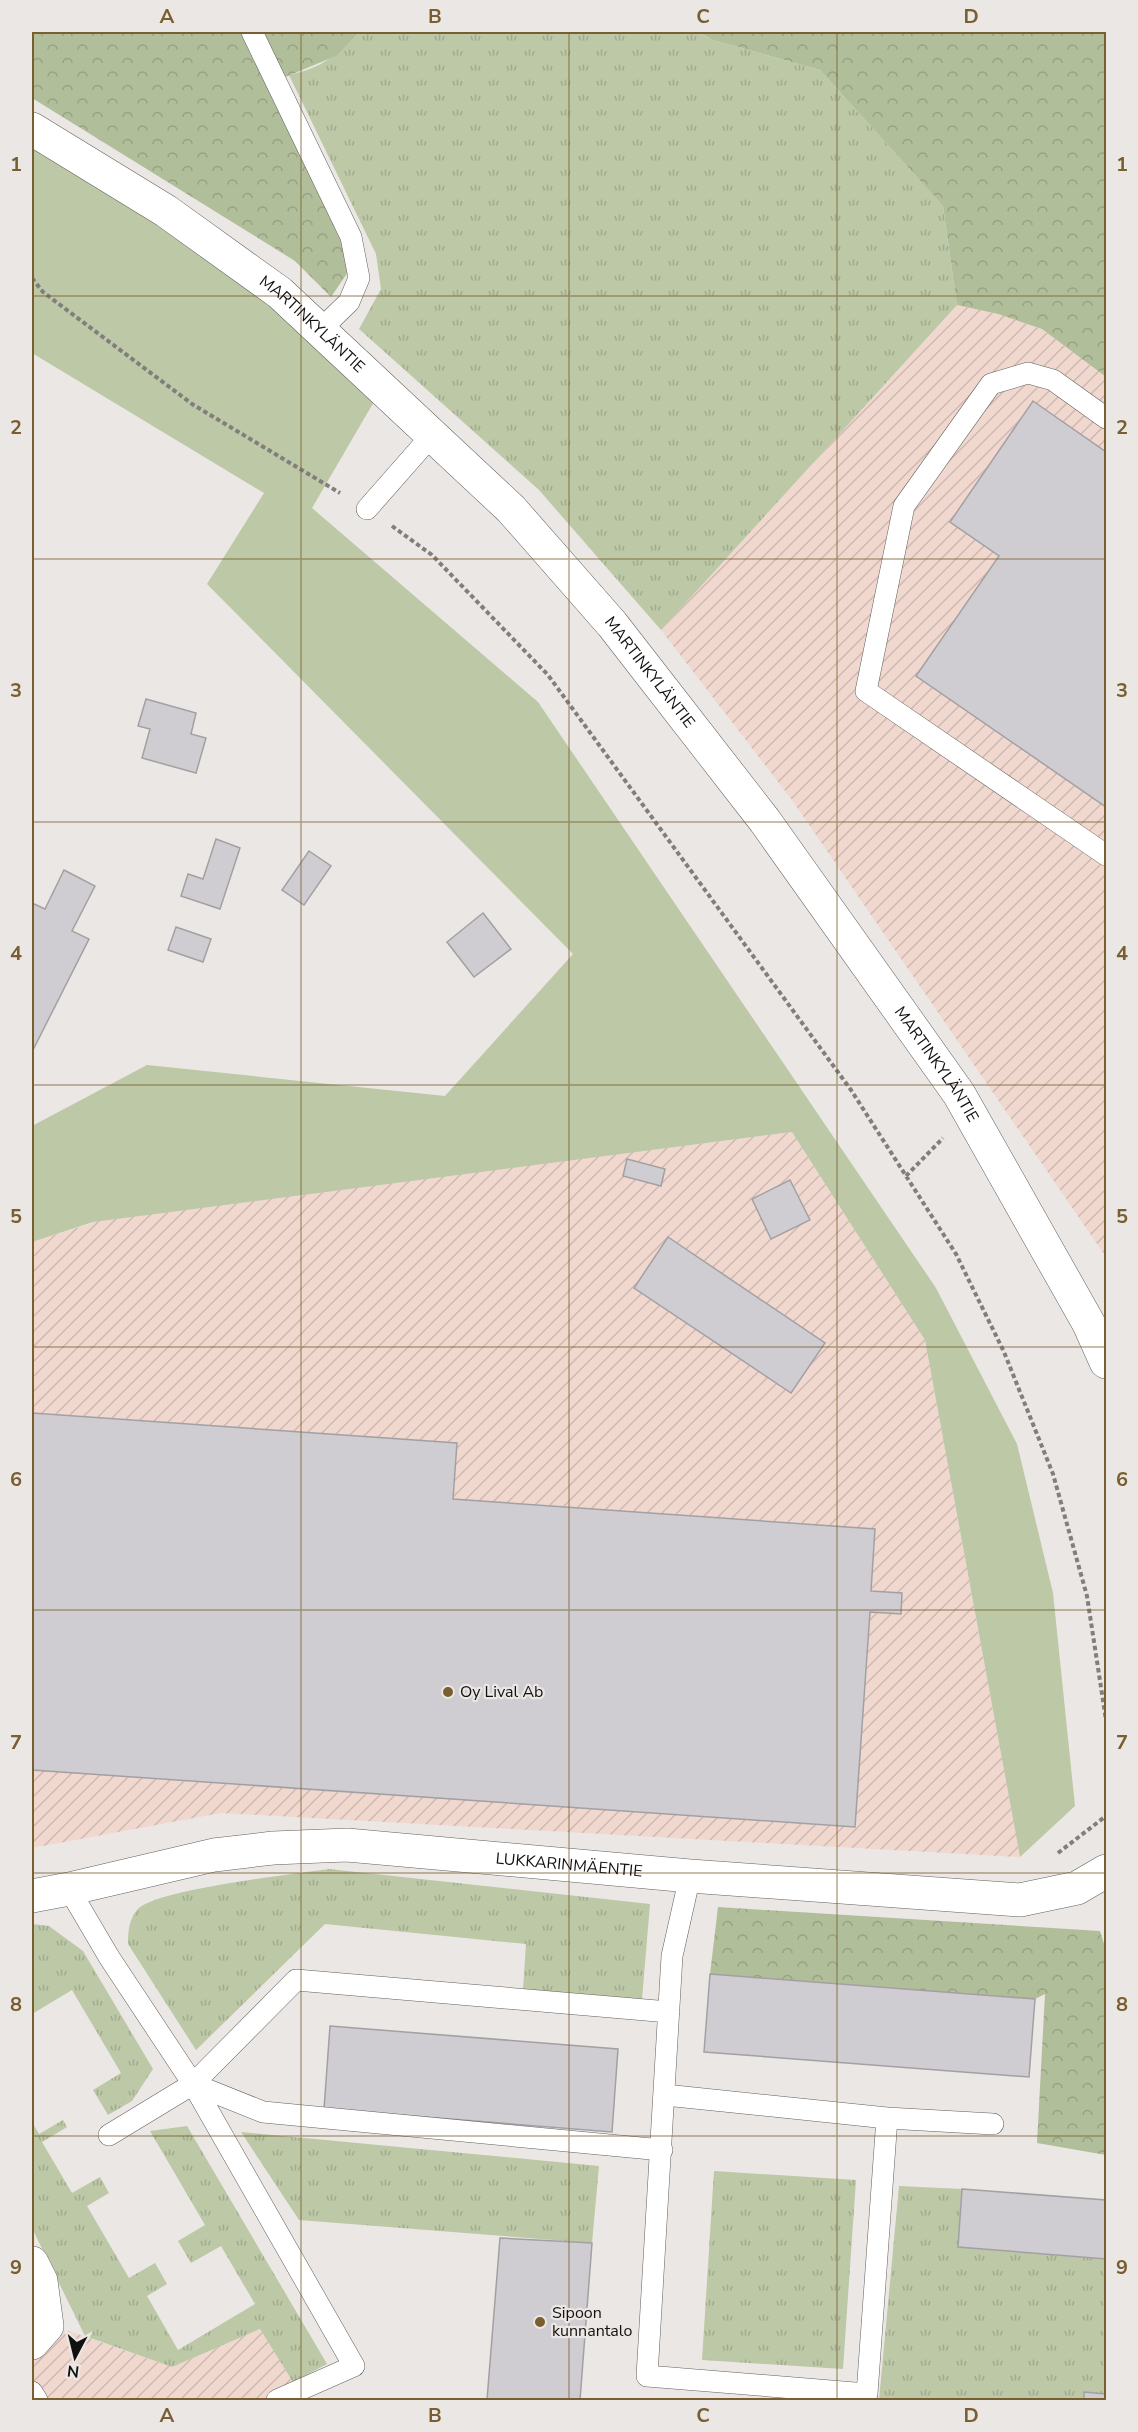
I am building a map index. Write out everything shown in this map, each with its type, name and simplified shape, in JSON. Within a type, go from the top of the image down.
[{"type":"street","name":"MARTINKYLÄNTIE","points":[[32,129],[166,211],[280,293],[511,509],[612,624],[765,821],[959,1094],[1083,1314],[1107,1362]]},
{"type":"street","name":"LUKKARINMÄENTIE","points":[[32,1896],[214,1855],[273,1848],[347,1845],[690,1876],[1020,1900],[1077,1888],[1107,1871]]},
{"type":"street","points":[[32,2263],[41,2281],[47,2326],[32,2343]]},
{"type":"lane","points":[[252,32],[351,237],[359,278],[350,302],[320,330]]},
{"type":"lane","points":[[1107,418],[1053,380],[1028,373],[991,384],[904,506],[866,691],[1107,855]]},
{"type":"lane","points":[[368,509],[432,435]]},
{"type":"lane","points":[[690,1876],[672,1956],[647,2376],[867,2394],[887,2118]]},
{"type":"lane","points":[[69,1889],[109,1957],[193,2084],[354,2366],[277,2400]]},
{"type":"lane","points":[[109,2135],[193,2084],[296,1980],[669,2012]]},
{"type":"lane","points":[[193,2084],[263,2112],[662,2150]]},
{"type":"lane","points":[[665,2095],[887,2118],[993,2124]]},
{"type":"lane","points":[[32,2392],[37,2400]]},
{"type":"path","points":[[32,278],[43,292],[192,404],[368,509],[432,555],[548,675],[851,1090],[956,1254],[1004,1352],[1053,1474],[1087,1596],[1107,1720]]},
{"type":"path","points":[[906,1176],[944,1137]]},
{"type":"shaded area","points":[[957,305],[998,314],[1042,329],[1106,377],[1106,1257],[792,800],[661,630]]},
{"type":"shaded area","points":[[792,1132],[925,1340],[1020,1857],[221,1813],[32,1848],[32,1242],[108,1218]]},
{"type":"shaded area","points":[[32,2318],[172,2367],[260,2329],[305,2400],[32,2400]]},
{"type":"green space","points":[[32,32],[360,32],[336,56],[266,85],[341,238],[348,272],[331,297],[295,261],[32,98]]},
{"type":"green space","points":[[360,32],[697,32],[713,40],[820,70],[943,206],[957,305],[661,630],[539,490],[359,329],[381,289],[376,254],[289,75],[311,69],[328,60]]},
{"type":"green space","points":[[698,32],[1106,32],[1106,377],[1042,329],[998,314],[957,305],[943,206],[820,70],[713,40]]},
{"type":"green space","points":[[32,129],[382,388],[312,508],[538,702],[936,1288],[1017,1444],[1053,1593],[1075,1806],[1020,1857],[925,1340],[792,1132],[93,1222],[32,1242],[32,1126],[147,1065],[445,1096],[573,954],[207,584],[264,493],[32,353]]},
{"type":"green space","points":[[329,1869],[650,1904],[642,1999],[523,1989],[526,1944],[325,1924],[196,2050],[128,1944],[132,1918],[137,1910],[149,1902],[197,1889]]},
{"type":"green space","points":[[718,1907],[1100,1931],[1106,1950],[1106,2155],[1037,2143],[1045,1994],[1035,1999],[710,1974]]},
{"type":"green space","points":[[32,1924],[49,1926],[83,1951],[153,2069],[132,2101],[108,2115],[93,2090],[121,2073],[72,1990],[32,2014]]},
{"type":"green space","points":[[63,2120],[67,2127],[42,2142],[72,2193],[100,2177],[109,2193],[87,2206],[129,2278],[155,2263],[167,2284],[147,2296],[178,2350],[255,2304],[221,2246],[191,2263],[178,2241],[205,2225],[150,2131],[187,2126],[327,2364],[293,2382],[260,2329],[172,2367],[85,2336],[32,2228],[32,2122],[39,2134]]},
{"type":"green space","points":[[241,2132],[599,2166],[592,2243],[299,2220]]},
{"type":"green space","points":[[714,2171],[856,2180],[843,2369],[702,2360]]},
{"type":"green space","points":[[899,2186],[962,2189],[958,2247],[1106,2259],[1106,2394],[1085,2392],[1084,2400],[879,2400]]},
{"type":"building","points":[[1033,401],[1106,452],[1106,807],[916,676],[999,556],[950,522]]},
{"type":"building","points":[[146,699],[196,713],[191,734],[206,738],[196,773],[142,758],[150,729],[138,726]]},
{"type":"building","points":[[216,839],[240,848],[220,909],[181,896],[188,874],[203,879]]},
{"type":"building","points":[[309,851],[331,866],[304,905],[282,890]]},
{"type":"building","points":[[64,870],[95,886],[72,931],[89,939],[32,1052],[32,903],[45,909]]},
{"type":"building","points":[[483,913],[511,949],[474,977],[447,942]]},
{"type":"building","points":[[176,927],[211,939],[203,962],[168,950]]},
{"type":"building","points":[[627,1159],[665,1169],[661,1186],[623,1176]]},
{"type":"building","points":[[790,1180],[810,1220],[771,1239],[752,1199]]},
{"type":"building","points":[[668,1237],[825,1343],[791,1393],[634,1288]]},
{"type":"building","name":"Oy Lival Ab","points":[[32,1413],[457,1443],[453,1499],[875,1529],[871,1591],[902,1593],[901,1614],[870,1612],[855,1827],[32,1770]]},
{"type":"building","points":[[710,1974],[1035,1999],[1029,2077],[704,2052]]},
{"type":"building","points":[[330,2026],[618,2049],[612,2132],[324,2109]]},
{"type":"building","points":[[962,2189],[1106,2200],[1106,2259],[958,2247]]},
{"type":"building","name":"Sipoon kunnantalo","points":[[500,2238],[592,2243],[580,2400],[487,2400]]},
{"type":"building","points":[[1084,2392],[1106,2394],[1106,2400],[1084,2400]]},
{"type":"place","name":"Oy Lival Ab","points":[[448,1692]]},
{"type":"place","name":"Sipoon kunnantalo","points":[[540,2322]]}]
